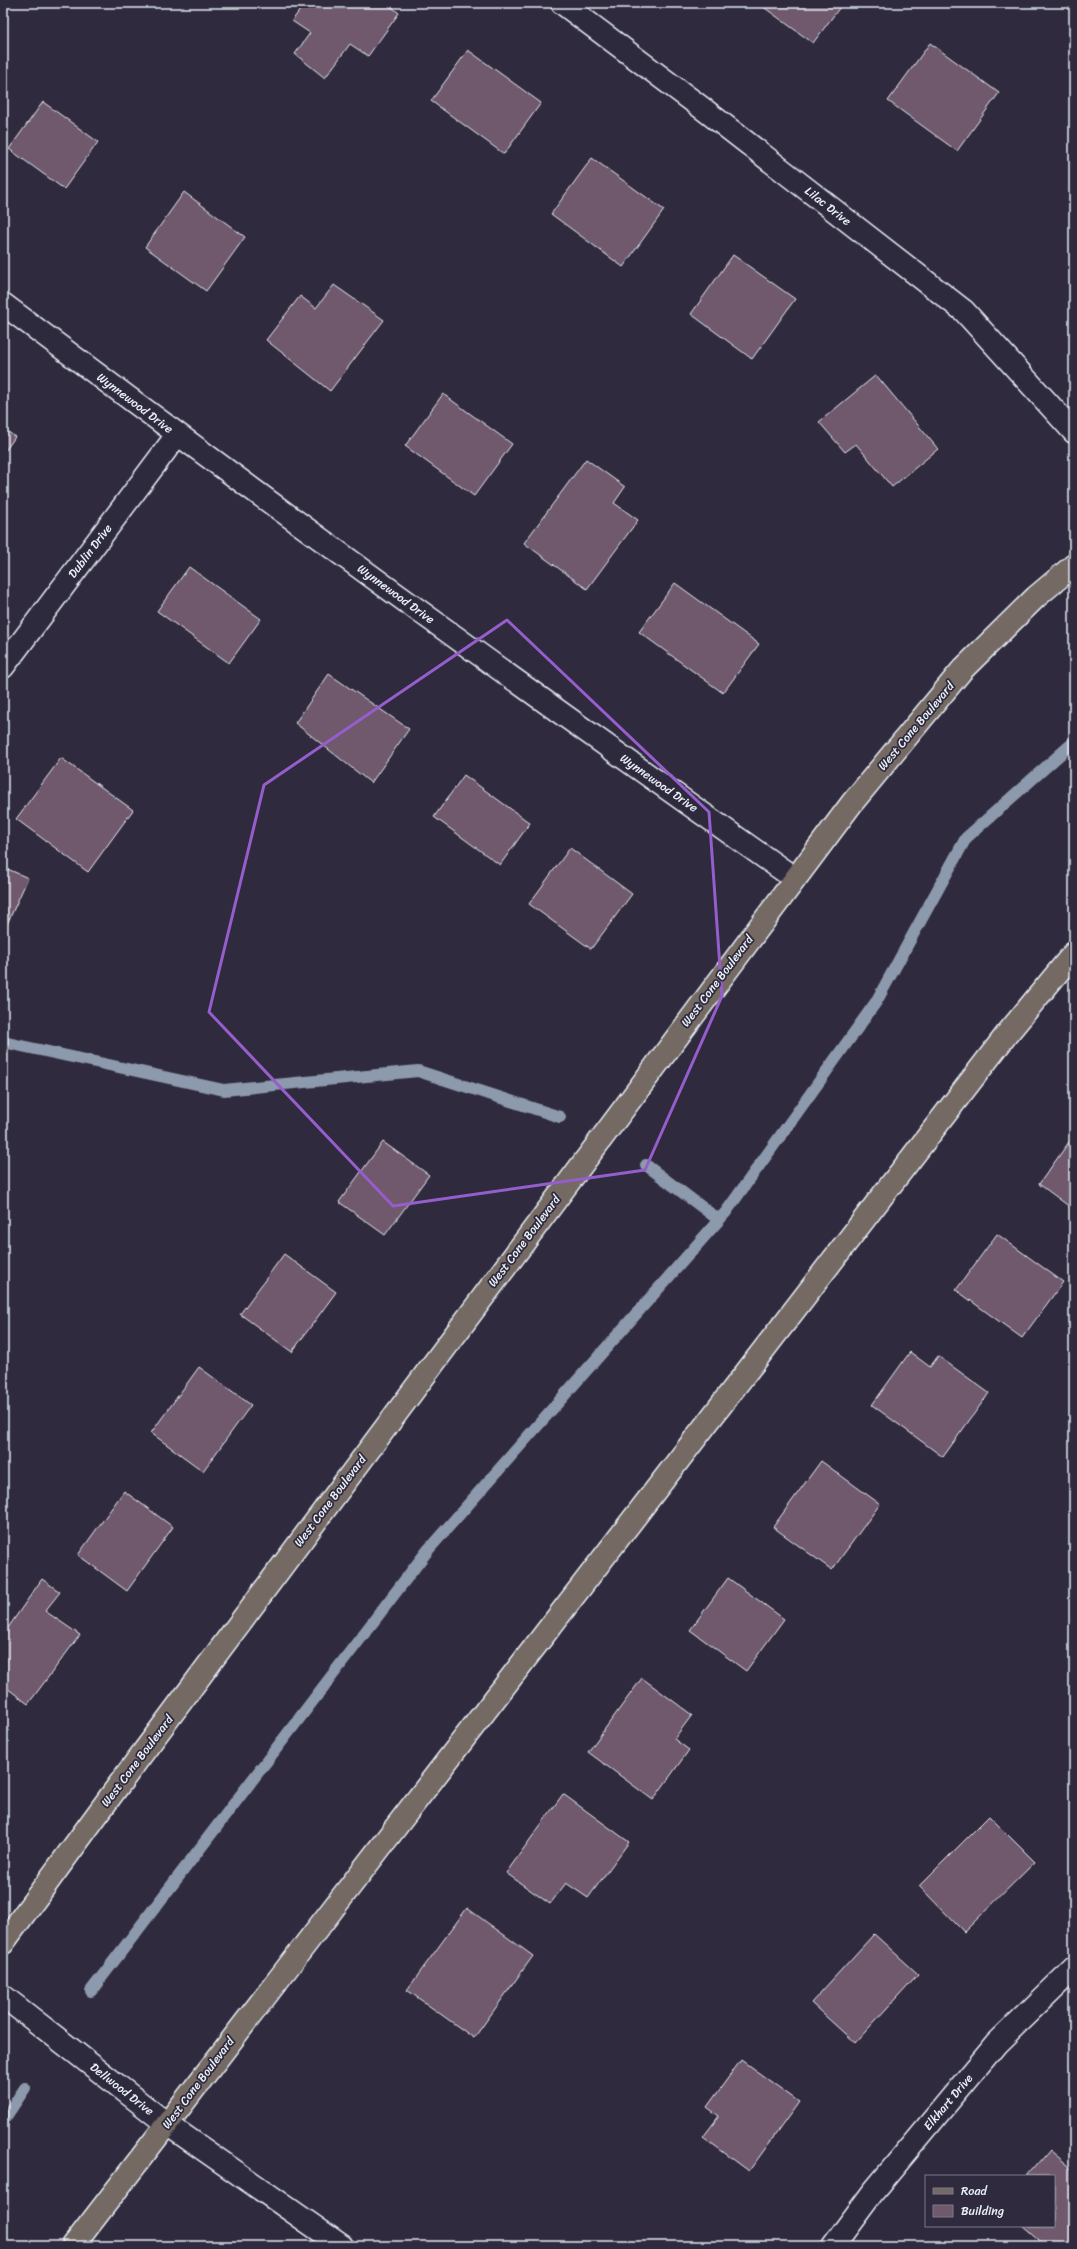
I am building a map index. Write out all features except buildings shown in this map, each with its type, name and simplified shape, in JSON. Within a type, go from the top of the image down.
[{"type":"main road","name":"West Cone Boulevard","points":[[3,1943],[794,878],[857,797],[962,670],[1036,597],[1074,565]]},
{"type":"main road","name":"West Cone Boulevard","points":[[73,2246],[997,1046],[1074,954]]},
{"type":"street","name":"Lilac Drive","points":[[562,3],[706,111],[964,311],[1074,432]]},
{"type":"street","name":"Wynnewood Drive","points":[[3,304],[177,435],[572,723],[794,878]]},
{"type":"street","name":"Dublin Drive","points":[[3,667],[177,435]]},
{"type":"street","name":"Elkhart Drive","points":[[833,2246],[872,2192],[997,2043],[1074,1968]]},
{"type":"street","name":"Dellwood Drive","points":[[3,1996],[167,2124],[342,2246]]},
{"type":"highlighted area","points":[[507,620],[709,812],[722,996],[645,1170],[393,1206],[209,1012],[264,785]]},
{"type":"waterway","points":[[91,1991],[428,1550],[726,1212],[876,1002],[966,838],[1074,742]]},
{"type":"waterway","points":[[3,1042],[224,1090],[418,1071],[560,1117]]},
{"type":"waterway","points":[[646,1165],[719,1220]]},
{"type":"waterway","points":[[3,2121],[25,2088]]}]
